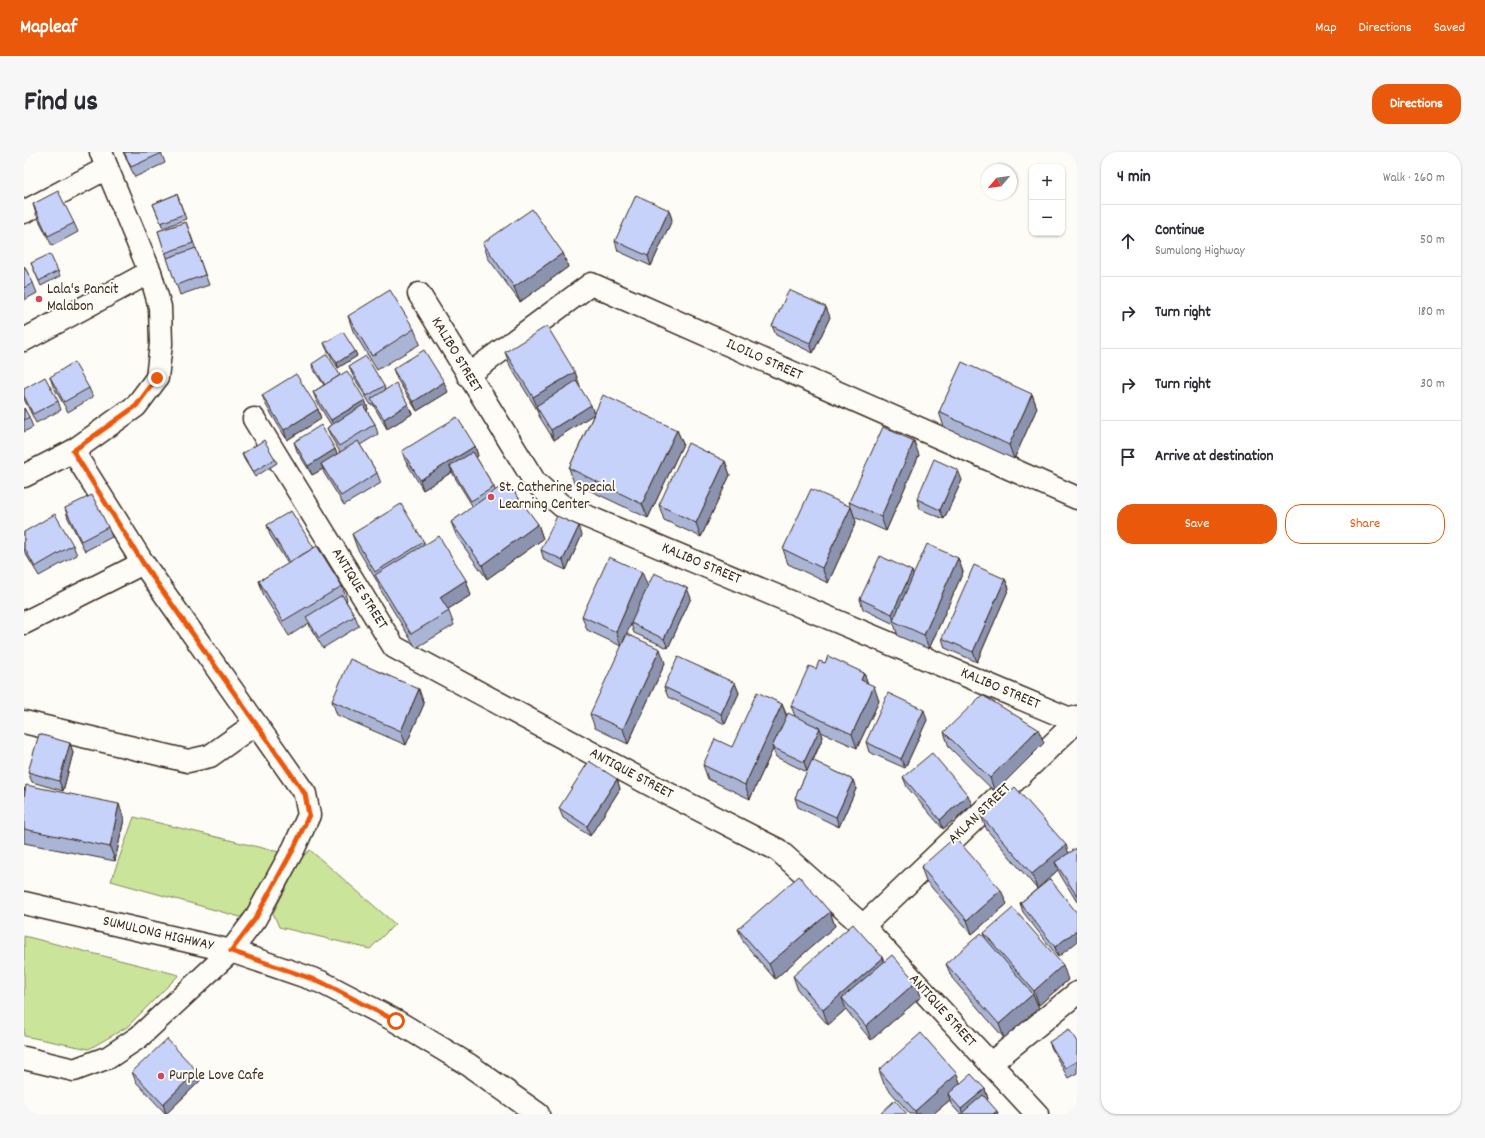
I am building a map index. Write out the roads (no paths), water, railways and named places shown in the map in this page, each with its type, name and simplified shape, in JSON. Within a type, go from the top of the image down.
[{"type":"street","points":[[24,212],[104,160],[150,272],[160,307],[161,344],[157,378],[136,406],[73,451],[24,476]]},
{"type":"street","points":[[24,340],[150,272]]},
{"type":"street","name":"ILOILO STREET","points":[[468,375],[591,284],[1077,498]]},
{"type":"street","name":"KALIBO STREET","points":[[418,294],[535,482],[562,506],[1077,721]]},
{"type":"street","name":"ANTIQUE STREET","points":[[254,419],[394,647],[646,783],[778,850],[864,926],[1037,1114]]},
{"type":"street","points":[[24,1058],[74,1070],[109,1057],[139,1037],[231,951],[255,919],[294,848],[309,815],[305,794],[143,563],[73,451]]},
{"type":"street","points":[[24,623],[143,563]]},
{"type":"street","name":"AKLAN STREET","points":[[864,926],[1077,721]]},
{"type":"street","points":[[24,722],[188,761],[210,756],[255,724]]},
{"type":"street","name":"SUMULONG HIGHWAY","points":[[24,902],[231,951],[321,982],[396,1021],[469,1065],[538,1114]]},
{"type":"street","points":[[990,1064],[1077,994]]},
{"type":"place","name":"Lala's Pancit Malabon","points":[[39,299]]},
{"type":"place","name":"St. Catherine Special Learning Center","points":[[491,497]]},
{"type":"place","name":"Purple Love Cafe","points":[[161,1076]]}]
